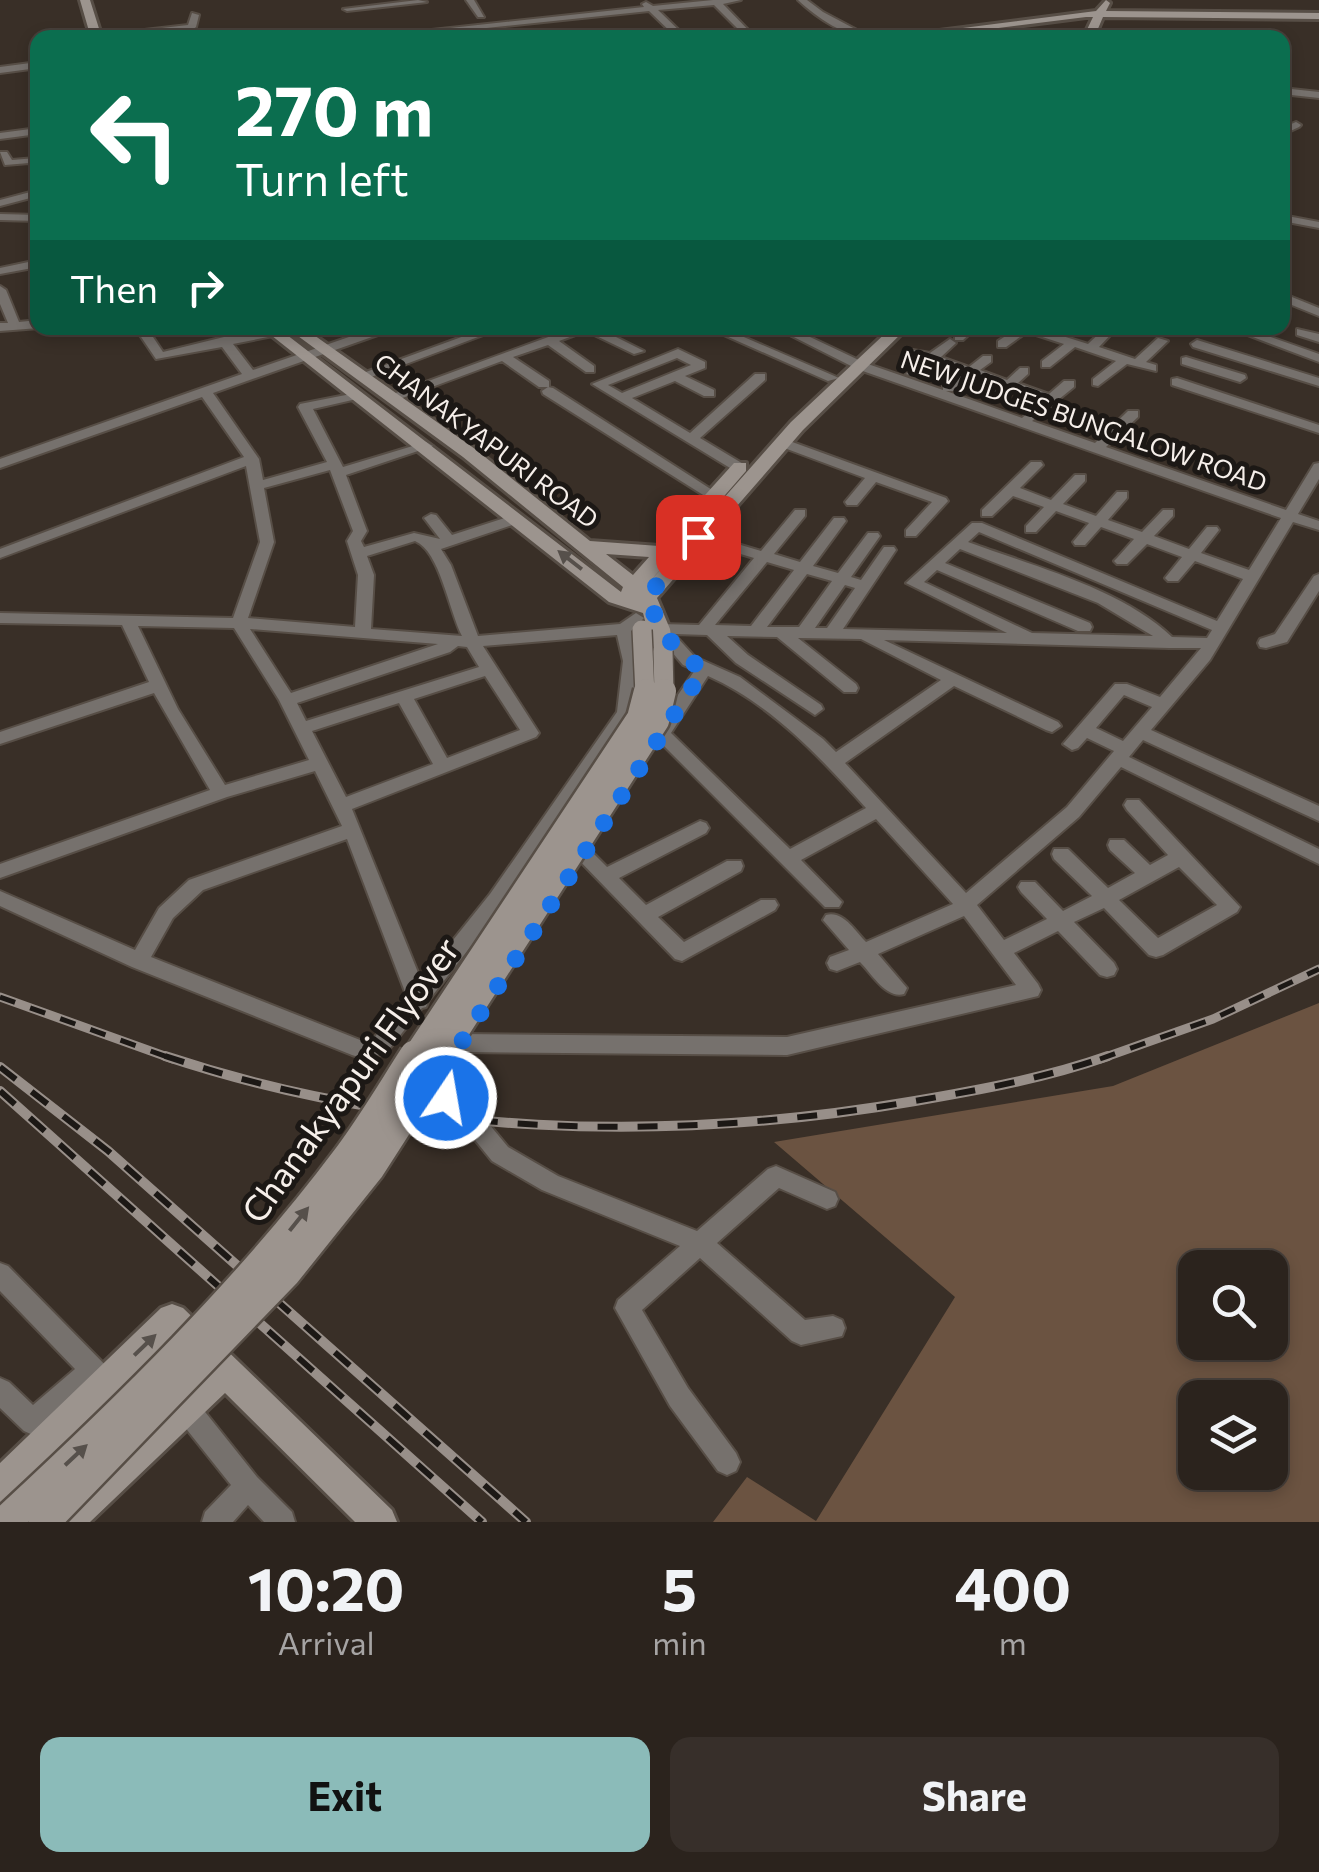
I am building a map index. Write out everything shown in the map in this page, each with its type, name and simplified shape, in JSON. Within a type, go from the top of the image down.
[{"type":"main road","points":[[72,0],[80,30]]},
{"type":"main road","points":[[85,0],[94,30]]},
{"type":"main road","points":[[1077,30],[1092,0]]},
{"type":"main road","points":[[1092,30],[1107,0]]},
{"type":"main road","points":[[955,30],[1100,13],[1319,15]]},
{"type":"main road","points":[[281,335],[358,386],[400,427],[643,617]]},
{"type":"main road","points":[[299,335],[312,352]]},
{"type":"main road","points":[[643,617],[664,552],[740,468],[834,378],[860,361],[877,335]]},
{"type":"main road","points":[[643,617],[698,537],[860,361],[891,335]]},
{"type":"main road","name":"CHANAKYAPURI ROAD","points":[[358,386],[392,397],[588,547],[643,617]]},
{"type":"main road","points":[[400,427],[421,418]]},
{"type":"main road","points":[[588,547],[664,552]]},
{"type":"main road","name":"Chanakyapuri Flyover","points":[[61,1521],[286,1273],[369,1168],[658,721],[666,683],[643,617]]},
{"type":"main road","name":"Chanakyapuri Flyover","points":[[5,1522],[86,1446],[266,1259],[348,1158],[550,859],[639,718],[648,682],[643,617]]},
{"type":"main road","points":[[0,1487],[99,1377],[172,1319],[380,1522]]},
{"type":"main road","points":[[61,1521],[225,1370]]},
{"type":"street","points":[[470,0],[481,15]]},
{"type":"street","points":[[584,0],[598,15]]},
{"type":"street","points":[[604,0],[616,13]]},
{"type":"street","points":[[642,0],[674,30]]},
{"type":"street","points":[[353,22],[460,29],[736,0]]},
{"type":"street","points":[[802,0],[852,30]]},
{"type":"street","points":[[716,2],[744,30]]},
{"type":"street","points":[[353,22],[425,4]]},
{"type":"street","points":[[558,9],[565,18]]},
{"type":"street","points":[[353,22],[536,10]]},
{"type":"street","points":[[142,22],[163,21],[194,27],[196,14]]},
{"type":"street","points":[[453,18],[460,29]]},
{"type":"street","points":[[125,30],[163,21]]},
{"type":"street","points":[[486,26],[493,30]]},
{"type":"street","points":[[0,70],[30,66]]},
{"type":"street","points":[[1290,93],[1317,96]]},
{"type":"street","points":[[1290,127],[1296,124]]},
{"type":"street","points":[[0,136],[30,132]]},
{"type":"street","points":[[1,154],[30,149]]},
{"type":"street","points":[[1,154],[9,163],[30,160]]},
{"type":"street","points":[[0,203],[30,192]]},
{"type":"street","points":[[0,217],[30,218]]},
{"type":"street","points":[[1290,220],[1319,226]]},
{"type":"street","points":[[0,270],[30,264]]},
{"type":"street","points":[[0,290],[15,326]]},
{"type":"street","points":[[1290,299],[1319,312]]},
{"type":"street","points":[[0,327],[30,325]]},
{"type":"street","points":[[1301,332],[1319,338]]},
{"type":"street","points":[[146,335],[160,356],[251,335]]},
{"type":"street","points":[[214,335],[249,374]]},
{"type":"street","points":[[0,464],[364,335]]},
{"type":"street","points":[[363,632],[366,575],[354,542],[360,531],[337,468],[305,407],[479,335]]},
{"type":"street","points":[[392,397],[564,335]]},
{"type":"street","points":[[602,335],[638,351]]},
{"type":"street","points":[[731,335],[834,378]]},
{"type":"street","name":"NEW JUDGES BUNGALOW ROAD","points":[[799,335],[860,361],[1319,522]]},
{"type":"street","points":[[1002,344],[1016,335]]},
{"type":"street","points":[[1050,335],[1138,364]]},
{"type":"street","points":[[1091,348],[1103,335]]},
{"type":"street","points":[[1255,335],[1319,358]]},
{"type":"street","points":[[912,374],[959,336]]},
{"type":"street","points":[[549,340],[590,368]]},
{"type":"street","points":[[1098,382],[1138,364],[1162,341]]},
{"type":"street","points":[[1046,364],[1074,342]]},
{"type":"street","points":[[1197,344],[1319,382]]},
{"type":"street","points":[[621,398],[701,362],[678,353],[598,382],[621,398],[740,468]]},
{"type":"street","points":[[917,353],[1051,399]]},
{"type":"street","points":[[503,356],[713,495]]},
{"type":"street","points":[[948,388],[987,359]]},
{"type":"street","points":[[860,361],[912,374],[1290,512]]},
{"type":"street","points":[[1186,361],[1240,378]]},
{"type":"street","points":[[1222,397],[1255,362]]},
{"type":"street","points":[[996,396],[1024,372]]},
{"type":"street","points":[[675,376],[709,393]]},
{"type":"street","points":[[691,438],[760,377]]},
{"type":"street","points":[[1177,382],[1319,429]]},
{"type":"street","points":[[1029,418],[1068,384]]},
{"type":"street","points":[[204,390],[252,459],[260,485],[268,542],[239,622]]},
{"type":"street","points":[[1101,444],[1133,414]]},
{"type":"street","points":[[784,443],[941,501],[911,533]]},
{"type":"street","points":[[260,485],[426,446]]},
{"type":"street","points":[[0,554],[252,459]]},
{"type":"street","points":[[987,513],[1036,465]]},
{"type":"street","points":[[837,963],[966,904],[1073,812],[1164,705],[1216,635],[1319,467]]},
{"type":"street","points":[[852,502],[873,477]]},
{"type":"street","points":[[1030,529],[1080,478]]},
{"type":"street","points":[[1011,490],[1250,576]]},
{"type":"street","points":[[1080,542],[1122,495]]},
{"type":"street","points":[[1122,561],[1168,513]]},
{"type":"street","points":[[707,630],[800,514]]},
{"type":"street","points":[[342,806],[530,733],[489,668],[464,641],[448,591],[448,568],[431,518]]},
{"type":"street","points":[[358,554],[414,537],[440,542],[516,519]]},
{"type":"street","points":[[755,632],[839,521]]},
{"type":"street","points":[[1033,639],[914,583],[977,526],[1122,587],[1216,635]]},
{"type":"street","points":[[1173,578],[1212,530]]},
{"type":"street","points":[[803,633],[874,536]]},
{"type":"street","points":[[698,537],[864,586]]},
{"type":"street","points":[[958,543],[1158,628],[1169,643]]},
{"type":"street","points":[[832,634],[889,550]]},
{"type":"street","points":[[935,564],[1078,634]]},
{"type":"street","points":[[1266,643],[1281,638],[1319,580]]},
{"type":"street","points":[[1078,634],[1122,587]]},
{"type":"street","points":[[1299,610],[1319,610]]},
{"type":"street","points":[[287,700],[464,641],[643,617],[707,630],[755,632],[1033,639],[1078,634],[1169,643],[1216,635]]},
{"type":"street","points":[[461,1043],[787,1046],[1032,990],[966,904],[817,743],[734,681],[689,661],[643,617]]},
{"type":"street","points":[[379,1047],[497,900],[625,713],[631,662],[643,617]]},
{"type":"street","points":[[0,618],[239,622],[464,641]]},
{"type":"street","points":[[128,620],[201,765],[222,793]]},
{"type":"street","points":[[239,622],[287,700],[342,806],[419,1001]]},
{"type":"street","points":[[707,630],[815,709]]},
{"type":"street","points":[[780,632],[850,688]]},
{"type":"street","points":[[860,634],[1052,726]]},
{"type":"street","points":[[302,728],[489,668]]},
{"type":"street","points":[[440,1079],[704,669]]},
{"type":"street","points":[[834,762],[953,679]]},
{"type":"street","points":[[0,738],[158,685]]},
{"type":"street","points":[[1072,744],[1122,688],[1164,705]]},
{"type":"street","points":[[404,696],[442,767]]},
{"type":"street","points":[[1086,731],[1319,857]]},
{"type":"street","points":[[1142,732],[1315,805]]},
{"type":"street","points":[[661,734],[788,858],[897,988]]},
{"type":"street","points":[[0,871],[319,763]]},
{"type":"street","points":[[1061,854],[1156,949],[1230,907],[1133,805]]},
{"type":"street","points":[[788,858],[878,810]]},
{"type":"street","points":[[605,877],[700,828]]},
{"type":"street","points":[[138,961],[166,914],[196,885],[352,830]]},
{"type":"street","points":[[1117,846],[1149,874]]},
{"type":"street","points":[[583,855],[682,953],[768,904]]},
{"type":"street","points":[[1001,950],[1182,857]]},
{"type":"street","points":[[644,915],[734,866]]},
{"type":"street","points":[[1028,888],[1107,969]]},
{"type":"street","points":[[0,898],[138,961],[359,1049],[379,1047],[440,1079],[455,1126],[480,1130],[500,1154],[550,1183],[700,1243],[800,1332],[833,1328]]},
{"type":"street","points":[[727,1462],[679,1397],[627,1308],[776,1176],[828,1199]]},
{"type":"street","points":[[0,1274],[99,1377],[33,1422],[0,1391]]},
{"type":"street","points":[[185,1407],[282,1522]]},
{"type":"street","points":[[215,1522],[248,1486]]},
{"type":"shaded area","points":[[1319,1003],[1319,1522],[713,1522],[747,1477],[816,1521],[955,1297],[774,1142],[1113,1086]]},
{"type":"railway","points":[[1100,1059],[1213,1019],[1319,969]]},
{"type":"railway","points":[[0,997],[173,1059]]},
{"type":"railway","points":[[165,1056],[256,1083],[349,1103],[537,1125],[632,1127],[821,1115],[915,1101],[1037,1077],[1108,1056]]},
{"type":"railway","points":[[0,1067],[108,1151],[526,1522]]},
{"type":"railway","points":[[0,1091],[482,1522]]},
{"type":"route","points":[[446,1098],[440,1079],[461,1043],[704,669],[689,661],[660,629],[647,597],[698,537]]}]
